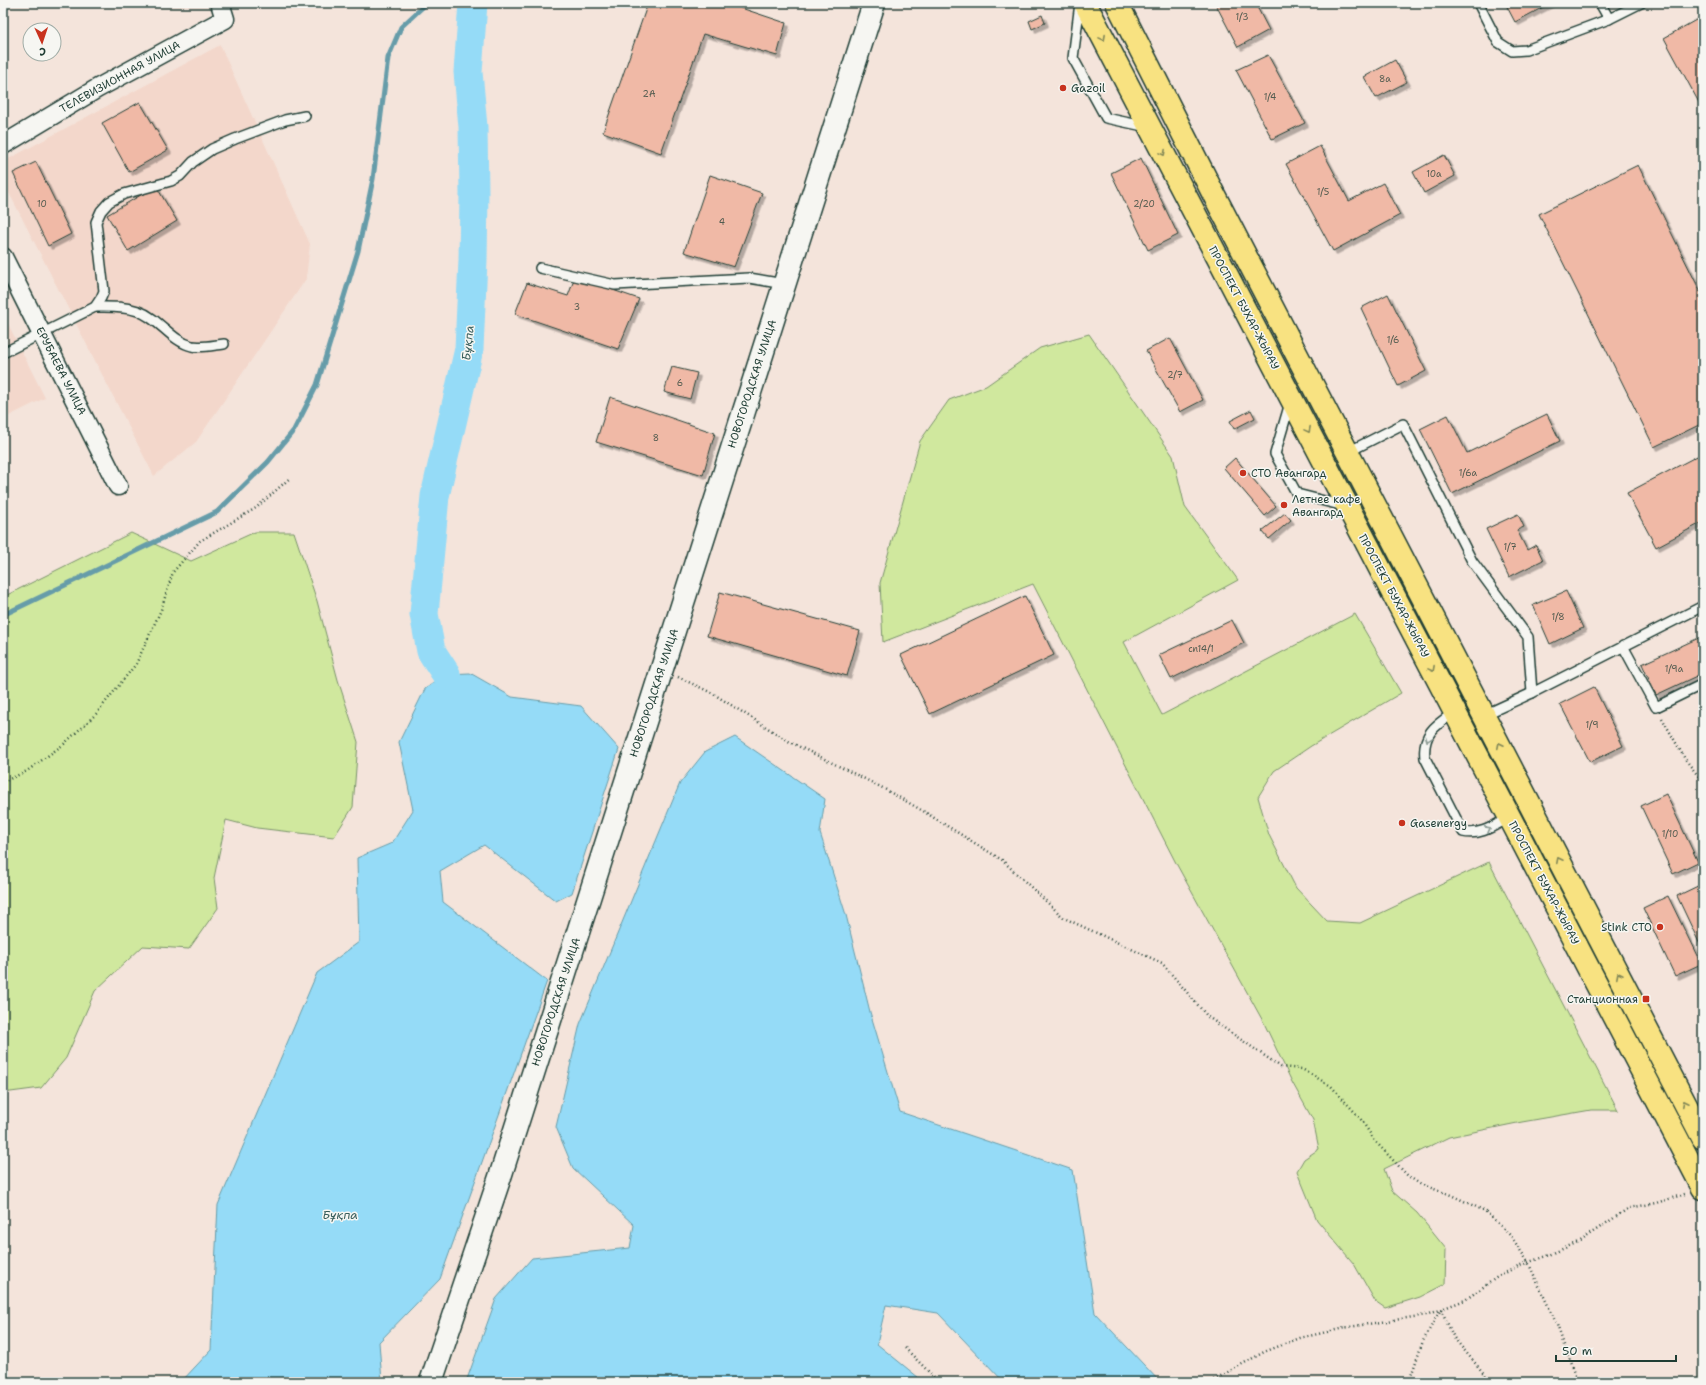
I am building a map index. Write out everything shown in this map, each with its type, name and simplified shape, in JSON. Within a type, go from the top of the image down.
[{"type":"main road","name":"ПРОСПЕКТ БУХАР-ЖЫРАУ","points":[[1085,3],[1510,818],[1696,1190]]},
{"type":"main road","points":[[1117,3],[1210,186],[1703,1138]]},
{"type":"main road","points":[[1325,463],[1348,452]]},
{"type":"street","name":"ТЕЛЕВИЗИОННАЯ УЛИЦА","points":[[3,145],[98,88],[224,19],[220,3]]},
{"type":"street","name":"НОВОГОРОДСКАЯ УЛИЦА","points":[[431,1382],[501,1174],[874,3]]},
{"type":"street","name":"ЕРУБАЕВА УЛИЦА","points":[[3,257],[118,486]]},
{"type":"lane","points":[[1080,3],[1073,58],[1106,118],[1150,128]]},
{"type":"lane","points":[[1478,3],[1498,42],[1512,51],[1526,50],[1609,19],[1640,3]]},
{"type":"lane","points":[[1600,3],[1609,19]]},
{"type":"lane","points":[[95,307],[104,291],[96,222],[101,211],[109,202],[138,189],[171,182],[180,176],[193,162],[212,149],[278,122],[305,116]]},
{"type":"lane","points":[[540,268],[615,285],[749,278],[784,284]]},
{"type":"lane","points":[[3,353],[95,307],[129,308],[139,311],[154,319],[181,342],[194,346],[224,344]]},
{"type":"lane","points":[[1291,398],[1275,454],[1297,494],[1348,507]]},
{"type":"lane","points":[[1348,452],[1403,424],[1472,561],[1528,637],[1532,693]]},
{"type":"lane","points":[[1484,715],[1532,693],[1703,606]]},
{"type":"lane","points":[[1623,646],[1656,707],[1703,684]]},
{"type":"lane","points":[[1455,712],[1434,727],[1427,737],[1424,751],[1425,758],[1463,832],[1481,832],[1510,818]]},
{"type":"path","points":[[3,782],[27,771],[64,744],[96,714],[136,664],[161,610],[173,572],[200,541],[256,508],[290,478]]},
{"type":"path","points":[[662,670],[712,693],[790,742],[881,787],[923,810],[1002,860],[1064,918],[1162,963],[1208,1017],[1281,1066],[1302,1069],[1331,1086],[1360,1118],[1375,1142],[1408,1176],[1420,1184],[1451,1195],[1485,1211],[1512,1236],[1528,1262],[1557,1325],[1577,1382]]},
{"type":"path","points":[[1656,707],[1685,759],[1703,782]]},
{"type":"path","points":[[1210,1382],[1264,1352],[1300,1338],[1349,1326],[1426,1315],[1465,1300],[1496,1278],[1518,1266],[1549,1255],[1578,1242],[1629,1208],[1656,1204],[1696,1190]]},
{"type":"path","points":[[1409,1382],[1423,1340],[1441,1309]]},
{"type":"path","points":[[1441,1309],[1454,1338],[1490,1382]]},
{"type":"path","points":[[905,1348],[939,1382]]},
{"type":"path","points":[[30,1382],[40,1378],[71,1382]]},
{"type":"shaded area","points":[[220,45],[310,244],[306,279],[196,442],[154,476],[3,181],[3,162]]},
{"type":"shaded area","points":[[3,314],[45,398],[3,419]]},
{"type":"green space","points":[[1089,334],[1173,456],[1185,507],[1238,580],[1124,642],[1162,715],[1355,614],[1401,693],[1311,746],[1274,771],[1258,797],[1269,835],[1296,888],[1327,921],[1360,923],[1489,862],[1618,1110],[1591,1110],[1449,1137],[1384,1169],[1392,1191],[1417,1213],[1446,1249],[1445,1284],[1420,1297],[1385,1308],[1375,1301],[1354,1264],[1317,1220],[1297,1171],[1304,1159],[1319,1149],[1313,1120],[1292,1082],[1264,1023],[1177,865],[1033,584],[883,642],[880,583],[920,441],[949,400],[986,386],[1040,348]]},
{"type":"green space","points":[[255,532],[294,532],[317,601],[338,680],[358,742],[353,807],[334,837],[257,828],[226,820],[214,878],[218,908],[189,949],[143,946],[95,991],[66,1058],[41,1088],[3,1093],[3,597],[131,533],[191,561]]},
{"type":"water","name":"Бұқпа","points":[[470,673],[512,697],[581,706],[619,749],[572,893],[556,901],[484,845],[440,871],[443,902],[547,981],[440,1279],[379,1342],[382,1382],[181,1382],[211,1350],[218,1205],[317,973],[359,942],[357,858],[392,843],[413,810],[399,742],[425,689],[446,674]]},
{"type":"water","points":[[735,737],[825,799],[820,833],[846,915],[870,1012],[900,1112],[1073,1170],[1095,1313],[1160,1382],[1004,1382],[938,1313],[886,1305],[877,1344],[924,1382],[466,1382],[496,1299],[532,1258],[630,1248],[634,1225],[573,1168],[556,1127],[580,1024],[680,783],[705,752]]},
{"type":"building","points":[[648,3],[726,3],[786,23],[777,56],[703,34],[661,153],[603,132]]},
{"type":"building","points":[[1215,3],[1255,3],[1269,30],[1238,47]]},
{"type":"building","points":[[1505,3],[1551,3],[1515,22]]},
{"type":"building","points":[[1042,15],[1045,23],[1032,29],[1029,21]]},
{"type":"building","points":[[1703,16],[1703,110],[1664,38]]},
{"type":"building","points":[[1268,55],[1305,123],[1272,139],[1236,70]]},
{"type":"building","points":[[1395,60],[1407,82],[1376,98],[1364,77]]},
{"type":"building","points":[[140,102],[168,150],[129,172],[102,123]]},
{"type":"building","points":[[1320,146],[1349,201],[1383,183],[1400,215],[1333,251],[1286,164]]},
{"type":"building","points":[[1444,155],[1455,176],[1424,193],[1413,172]]},
{"type":"building","points":[[1141,158],[1178,235],[1148,250],[1111,173]]},
{"type":"building","points":[[36,162],[71,234],[48,246],[13,173]]},
{"type":"building","points":[[1638,165],[1703,297],[1703,423],[1654,447],[1539,214]]},
{"type":"building","points":[[710,175],[762,193],[734,267],[684,252]]},
{"type":"building","points":[[156,186],[177,221],[128,251],[107,215]]},
{"type":"building","points":[[575,277],[639,299],[618,349],[515,314],[527,283],[568,296]]},
{"type":"building","points":[[1388,294],[1426,371],[1398,386],[1361,308]]},
{"type":"building","points":[[1170,338],[1203,400],[1180,412],[1146,351]]},
{"type":"building","points":[[672,367],[697,373],[690,399],[664,392]]},
{"type":"building","points":[[610,397],[715,433],[703,475],[596,442]]},
{"type":"building","points":[[1251,410],[1255,418],[1234,429],[1230,421]]},
{"type":"building","points":[[1547,414],[1560,441],[1452,494],[1420,429],[1448,415],[1467,453]]},
{"type":"building","points":[[1703,453],[1703,522],[1656,547],[1627,493]]},
{"type":"building","points":[[1235,458],[1276,506],[1265,516],[1224,468]]},
{"type":"building","points":[[1285,513],[1291,520],[1269,539],[1262,531]]},
{"type":"building","points":[[1518,514],[1524,527],[1517,530],[1527,550],[1536,545],[1543,560],[1509,577],[1486,529]]},
{"type":"building","points":[[1566,591],[1583,628],[1550,644],[1533,605]]},
{"type":"building","points":[[720,592],[860,631],[847,676],[707,636]]},
{"type":"building","points":[[1025,596],[1054,655],[930,714],[901,655]]},
{"type":"building","points":[[1232,620],[1244,643],[1171,679],[1159,655]]},
{"type":"building","points":[[1703,636],[1703,673],[1656,695],[1642,664]]},
{"type":"building","points":[[1594,687],[1623,746],[1590,762],[1560,704]]},
{"type":"building","points":[[1666,794],[1698,862],[1673,874],[1641,806]]},
{"type":"building","points":[[1702,884],[1703,886],[1703,951],[1677,896]]},
{"type":"building","points":[[1668,896],[1701,964],[1675,976],[1643,908]]},
{"type":"waterway","points":[[3,615],[217,512],[268,462],[294,430],[317,385],[358,251],[373,179],[388,58],[401,27],[427,3]]},
{"type":"waterway","name":"Бұқпа","points":[[446,674],[431,651],[424,614],[435,496],[469,349],[474,194],[473,127],[468,72],[473,3]]},
{"type":"place","name":"Gazoil","points":[[1063,88]]},
{"type":"place","name":"СТО Авангард","points":[[1243,473]]},
{"type":"place","name":"Летнее кафе Авангард","points":[[1284,505]]},
{"type":"place","name":"Gasenergy","points":[[1402,823]]},
{"type":"place","name":"Stink СТО","points":[[1660,927]]},
{"type":"place","name":"Станционная","points":[[1646,999]]}]
